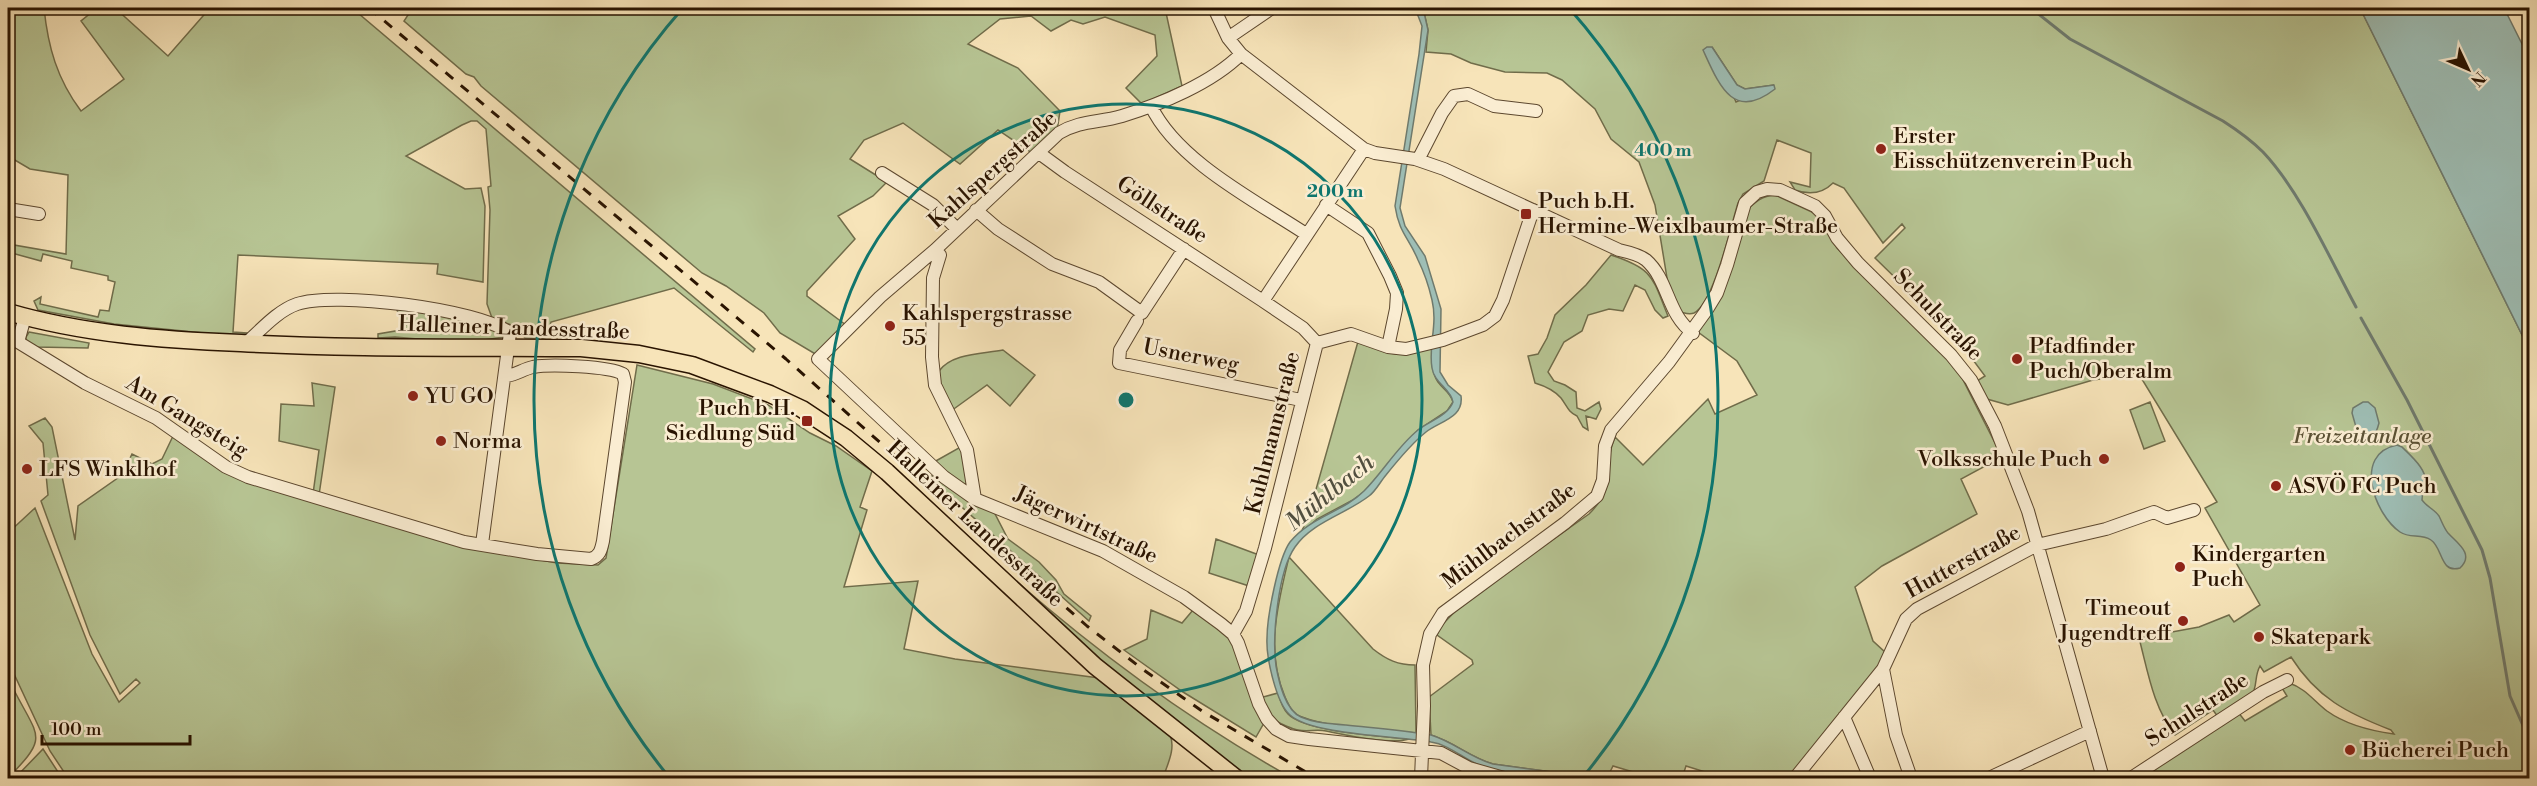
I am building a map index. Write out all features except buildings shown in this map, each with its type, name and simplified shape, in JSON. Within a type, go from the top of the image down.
[{"type":"main road","name":"Halleiner Landesstraße","points":[[8,312],[118,334],[246,344],[581,348],[664,358],[720,374],[802,409],[846,438],[877,463],[1095,666],[1236,778]]},
{"type":"street","points":[[1214,8],[1228,38],[1240,54],[1364,149],[1417,160],[1444,169],[1619,250],[1645,258],[1657,272],[1677,319],[1693,333]]},
{"type":"street","points":[[1228,38],[1272,8]]},
{"type":"street","name":"Kahlspergstraße","points":[[818,360],[880,297],[935,250],[1059,133],[1074,124],[1120,117],[1151,106],[1217,74],[1240,54]]},
{"type":"street","points":[[1417,160],[1442,113],[1454,96],[1468,94],[1494,106],[1536,111]]},
{"type":"street","points":[[1151,106],[1188,155],[1306,234]]},
{"type":"street","points":[[1263,302],[1364,149]]},
{"type":"street","name":"Göllstraße","points":[[1038,153],[1263,302]]},
{"type":"street","points":[[882,173],[933,205],[957,229]]},
{"type":"street","name":"Schulstraße","points":[[1693,333],[1716,293],[1741,214],[1750,197],[1767,189],[1779,190],[1815,206],[1825,216],[1837,238],[1858,262],[1951,355],[1971,380],[1995,426],[2028,511],[2103,778]]},
{"type":"street","points":[[1326,205],[1368,233],[1390,276],[1397,293],[1389,347]]},
{"type":"street","points":[[8,209],[39,214]]},
{"type":"street","points":[[976,210],[998,230],[1052,264],[1099,282],[1142,313],[1184,249]]},
{"type":"street","points":[[1317,343],[1351,334],[1389,347],[1406,349],[1443,340],[1483,325],[1495,316],[1503,300],[1533,210]]},
{"type":"street","points":[[935,250],[940,255],[933,278],[932,357],[935,385],[967,450],[975,499]]},
{"type":"street","points":[[246,344],[279,315],[294,305],[307,301],[348,300],[430,309],[485,322],[510,333],[482,544]]},
{"type":"street","name":"Kuhlmannstraße","points":[[1233,634],[1246,611],[1262,559],[1317,343],[1303,328],[1263,302]]},
{"type":"street","points":[[13,340],[25,317]]},
{"type":"street","name":"Usnerweg","points":[[1137,321],[1120,350],[1119,363],[1301,400]]},
{"type":"street","name":"Mühlbachstraße","points":[[1421,778],[1424,655],[1430,634],[1443,612],[1565,523],[1597,496],[1603,480],[1605,447],[1611,430],[1693,333]]},
{"type":"street","name":"Am Gangsteig","points":[[13,340],[85,383],[156,418],[226,467],[248,477],[440,536],[537,554],[591,559],[598,555],[603,541],[626,382],[621,372],[562,366],[535,367],[506,376]]},
{"type":"street","name":"Jägerwirtstraße","points":[[818,360],[944,477],[975,499],[1103,551],[1184,597],[1233,634],[1239,643],[1259,704],[1276,729],[1290,736],[1309,740],[1423,741]]},
{"type":"street","name":"Hutterstraße","points":[[1795,778],[1883,669],[1906,619],[1917,609],[2037,545],[2106,529],[2154,512],[2167,518],[2194,510]]},
{"type":"street","points":[[1883,669],[1896,735],[1911,778]]},
{"type":"street","name":"Schulstraße","points":[[2132,778],[2263,692],[2287,680]]},
{"type":"street","points":[[1844,717],[1870,778]]},
{"type":"street","points":[[1989,778],[2090,731]]},
{"type":"street","points":[[1423,741],[1469,768],[1504,778]]},
{"type":"green space","points":[[8,8],[44,8],[55,62],[66,87],[81,111],[124,79],[81,21],[97,8],[115,8],[168,56],[210,8],[352,8],[755,349],[753,352],[674,288],[551,322],[547,338],[525,338],[517,327],[492,318],[487,304],[490,210],[488,187],[491,186],[486,129],[477,121],[462,125],[406,156],[465,189],[481,188],[485,206],[483,282],[437,274],[438,264],[238,255],[233,332],[249,333],[243,337],[114,324],[38,310],[34,301],[41,297],[40,304],[98,317],[100,310],[109,311],[115,282],[108,280],[108,276],[71,268],[72,261],[43,254],[41,261],[8,252],[8,244],[66,254],[68,175],[30,169],[8,156]]},
{"type":"green space","points":[[404,8],[1165,8],[1182,86],[1142,104],[1126,88],[1157,56],[1155,35],[1105,17],[1083,24],[1071,20],[1051,31],[1031,16],[1000,19],[968,44],[1018,68],[1060,111],[1057,131],[1032,153],[998,130],[960,164],[903,123],[864,140],[850,159],[887,182],[873,196],[838,216],[855,239],[807,291],[807,296],[846,325],[817,355],[780,333],[764,313],[726,286],[702,273],[481,86],[474,77],[466,74],[404,21],[410,12]]},
{"type":"green space","name":"Freizeitanlage","points":[[1423,8],[1692,8],[1703,14],[1707,8],[2360,8],[2529,349],[2529,778],[2139,778],[2238,712],[2245,721],[2287,696],[2282,688],[2289,683],[2300,688],[2327,711],[2342,720],[2368,729],[2394,734],[2391,730],[2360,717],[2322,694],[2291,657],[2264,672],[2260,666],[2254,690],[2243,702],[2218,717],[2213,710],[2175,735],[2156,701],[2139,638],[2199,627],[2229,615],[2234,622],[2260,605],[2205,508],[2217,502],[2137,371],[2130,375],[2093,380],[2008,405],[1987,399],[1977,381],[1985,376],[1956,337],[1875,258],[1905,228],[1902,224],[1883,243],[1844,188],[1833,183],[1815,192],[1805,193],[1795,190],[1790,182],[1810,187],[1811,153],[1777,140],[1764,181],[1743,194],[1738,203],[1721,263],[1708,295],[1694,313],[1680,312],[1668,284],[1655,205],[1639,162],[1611,139],[1595,109],[1562,80],[1547,73],[1505,72],[1471,63],[1451,54],[1426,52],[1428,30]],"holes":[[[1712,47],[1737,85],[1745,89],[1774,85],[1736,102]]]},
{"type":"green space","points":[[1775,195],[1812,212],[1820,219],[1837,248],[1959,372],[2002,457],[1961,479],[1977,514],[1882,566],[1855,587],[1873,641],[1886,653],[1878,669],[1793,778],[1718,778],[1718,776],[1686,766],[1682,778],[1653,778],[1613,766],[1607,778],[1597,778],[1493,764],[1431,735],[1429,697],[1473,664],[1472,660],[1437,635],[1441,626],[1464,602],[1589,514],[1604,493],[1609,458],[1615,437],[1643,465],[1708,399],[1715,414],[1757,395],[1737,361],[1698,332],[1747,210],[1766,196]]},
{"type":"green space","points":[[1611,255],[1636,265],[1650,276],[1668,316],[1663,318],[1655,310],[1645,290],[1635,285],[1623,311],[1609,309],[1588,315],[1582,331],[1564,342],[1548,372],[1554,381],[1576,392],[1577,408],[1585,411],[1599,402],[1601,409],[1596,419],[1586,416],[1588,430],[1583,427],[1577,416],[1570,411],[1558,395],[1535,383],[1528,356],[1538,354],[1547,338],[1555,315],[1586,285]]},
{"type":"green space","points":[[400,308],[461,320],[502,333],[504,337],[464,343],[395,337],[378,338],[378,334],[401,330],[408,323],[400,317],[397,310]]},
{"type":"green space","points":[[29,332],[89,343],[88,348],[35,347],[26,343]]},
{"type":"green space","points":[[1359,338],[1394,354],[1410,354],[1433,348],[1434,374],[1453,402],[1447,411],[1418,430],[1365,491],[1317,519],[1301,533],[1309,514]]},
{"type":"green space","points":[[1003,350],[1035,375],[1010,406],[987,385],[951,411],[940,389],[939,371],[959,358]]},
{"type":"green space","points":[[637,365],[713,384],[768,405],[810,433],[836,446],[872,471],[860,507],[867,510],[844,587],[918,581],[904,649],[955,659],[1099,678],[1170,735],[1172,746],[1163,778],[68,778],[50,751],[8,661],[8,533],[35,508],[92,654],[119,702],[140,683],[136,679],[120,694],[90,635],[41,501],[48,495],[43,443],[29,426],[45,418],[52,427],[75,540],[78,506],[122,475],[132,454],[152,464],[162,459],[174,434],[224,469],[514,555],[557,563],[598,565],[606,558]]},
{"type":"green space","points":[[312,383],[335,387],[319,495],[313,494],[319,450],[279,441],[281,404],[314,406]]},
{"type":"green space","points":[[2150,402],[2165,441],[2144,449],[2130,410]]},
{"type":"green space","points":[[964,445],[979,495],[994,512],[1008,539],[1039,562],[1056,580],[1064,594],[1091,616],[1089,621],[926,475],[936,477],[934,462]]},
{"type":"green space","points":[[1216,539],[1259,555],[1249,586],[1209,573]]},
{"type":"green space","points":[[1289,557],[1373,649],[1393,661],[1415,665],[1416,733],[1328,724],[1299,716],[1291,709],[1279,680],[1275,645],[1275,627]]},
{"type":"green space","points":[[1016,581],[1082,636],[1149,687],[1255,757],[1292,778],[1244,778],[1108,670]]},
{"type":"green space","points":[[1151,610],[1182,623],[1193,610],[1225,633],[1239,653],[1264,723],[1256,737],[1183,692],[1124,650],[1147,639]]},
{"type":"green space","points":[[14,690],[34,728],[36,737],[35,745],[30,753],[8,778],[8,694]]},
{"type":"green space","points":[[1278,693],[1288,714],[1310,725],[1345,732],[1409,739],[1391,741],[1323,730],[1293,729],[1276,721],[1266,707],[1263,697]]},
{"type":"green space","points":[[43,749],[62,778],[15,778]]},
{"type":"water","points":[[1415,8],[1423,8],[1428,30],[1400,208],[1405,226],[1425,256],[1441,309],[1440,372],[1448,385],[1461,396],[1461,403],[1455,414],[1426,432],[1410,447],[1371,494],[1310,531],[1295,547],[1289,558],[1280,588],[1275,639],[1279,680],[1291,708],[1306,719],[1329,724],[1431,735],[1493,764],[1597,778],[1511,773],[1484,767],[1438,744],[1336,731],[1301,722],[1290,715],[1280,701],[1270,668],[1267,629],[1277,574],[1290,542],[1307,526],[1356,498],[1378,476],[1410,437],[1443,415],[1453,402],[1452,397],[1433,373],[1431,352],[1434,309],[1432,300],[1415,252],[1399,223],[1395,206],[1422,26]]},
{"type":"water","points":[[2360,8],[2504,8],[2529,58],[2529,349]]},
{"type":"water","points":[[1712,47],[1737,85],[1745,89],[1774,85],[1775,89],[1761,98],[1748,102],[1729,95],[1715,76],[1703,50]]},
{"type":"water","points":[[2363,402],[2368,402],[2375,408],[2379,423],[2372,439],[2356,444],[2352,438],[2356,427],[2352,413],[2353,408]]},
{"type":"water","points":[[2397,445],[2402,447],[2422,469],[2426,480],[2422,500],[2439,516],[2447,531],[2463,549],[2466,558],[2460,568],[2454,569],[2445,564],[2431,540],[2400,532],[2391,524],[2376,499],[2372,486],[2375,460],[2383,451]]},
{"type":"waterway","points":[[2031,8],[2070,39],[2223,121],[2263,152],[2277,168],[2302,206],[2356,307]]},
{"type":"waterway","points":[[2361,318],[2407,400],[2482,550],[2490,578],[2510,696],[2528,737]]},
{"type":"railway","points":[[369,8],[786,359],[1087,626],[1202,711],[1316,778]]},
{"type":"place","name":"Erster Eisschützenverein Puch","points":[[1881,149]]},
{"type":"place","name":"Puch b.H. Hermine-Weixlbaumer-Straße","points":[[1526,214]]},
{"type":"place","name":"Kahlspergstrasse 55","points":[[890,326]]},
{"type":"place","name":"Pfadfinder Puch/Oberalm","points":[[2017,359]]},
{"type":"place","name":"YU GO","points":[[413,396]]},
{"type":"place","name":"Puch b.H. Siedlung Süd","points":[[807,421]]},
{"type":"place","name":"Norma","points":[[441,441]]},
{"type":"place","name":"Volksschule Puch","points":[[2104,459]]},
{"type":"place","name":"LFS Winklhof","points":[[27,469]]},
{"type":"place","name":"ASVÖ FC Puch","points":[[2276,486]]},
{"type":"place","name":"Kindergarten Puch","points":[[2180,567]]},
{"type":"place","name":"Timeout Jugendtreff","points":[[2183,621]]},
{"type":"place","name":"Skatepark","points":[[2259,637]]},
{"type":"place","name":"Bücherei Puch","points":[[2350,750]]},
{"type":"water label","name":"Mühlbach","points":[[1330,493]]}]
